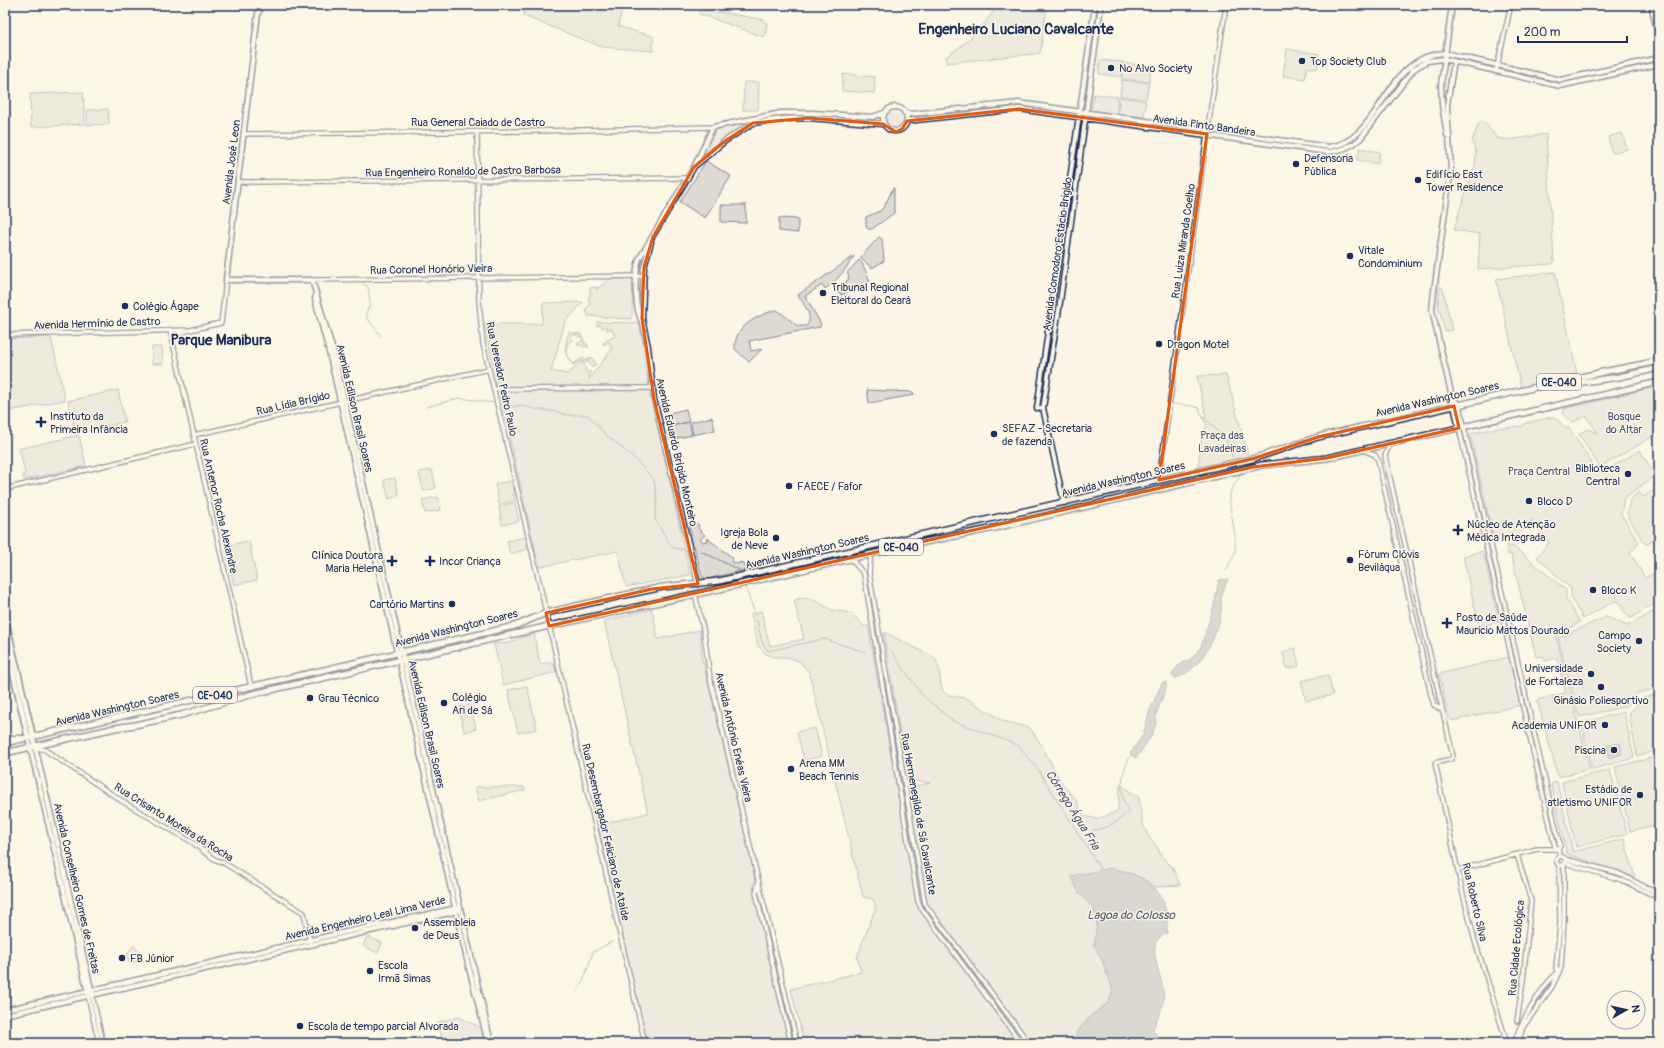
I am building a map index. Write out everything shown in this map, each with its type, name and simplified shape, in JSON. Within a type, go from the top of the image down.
[{"type":"highway","name":"Avenida Washington Soares","points":[[5,743],[514,626],[546,613],[652,589],[698,584],[739,577],[1252,459],[1318,437],[1603,372],[1659,361]]},
{"type":"highway","points":[[1537,387],[1566,385],[1619,377],[1659,368]]},
{"type":"highway","name":"Avenida Washington Soares","points":[[5,753],[173,716],[245,696],[549,626],[871,554],[995,528],[1257,466],[1314,460],[1659,382]]},
{"type":"main road","name":"Avenida José Leon","points":[[226,280],[258,12],[262,5]]},
{"type":"main road","name":"Avenida Comodoro Estácio Brigido","points":[[1043,408],[1037,408],[1095,5]]},
{"type":"main road","name":"Avenida Comodoro Estácio Brigido","points":[[1064,503],[1043,408],[1059,309],[1101,5]]},
{"type":"main road","points":[[1450,151],[1442,98],[1442,75],[1452,5]]},
{"type":"main road","points":[[1651,5],[1659,39]]},
{"type":"main road","points":[[1658,5],[1659,12]]},
{"type":"main road","points":[[1329,149],[1342,144],[1356,135],[1411,64],[1426,56],[1445,53],[1561,80],[1659,58]]},
{"type":"main road","points":[[1329,149],[1344,149],[1360,139],[1414,69],[1427,61],[1444,59],[1560,86],[1659,64]]},
{"type":"main road","points":[[1454,61],[1447,105],[1450,151],[1450,182],[1432,310],[1452,397],[1456,405],[1462,427]]},
{"type":"main road","points":[[1610,69],[1612,75]]},
{"type":"main road","name":"Avenida Pinto Bandeira","points":[[905,113],[911,114],[1019,103],[1329,149]]},
{"type":"main road","points":[[1004,105],[1004,110]]},
{"type":"main road","points":[[893,106],[902,109],[905,113],[907,121],[902,129],[896,132],[889,130],[883,124],[882,118],[884,113],[893,106]]},
{"type":"main road","points":[[959,109],[959,115]]},
{"type":"main road","name":"Avenida Pinto Bandeira","points":[[907,121],[1019,109],[1085,119],[1207,132]]},
{"type":"main road","points":[[713,127],[781,113],[872,117],[884,113]]},
{"type":"main road","points":[[796,113],[796,118]]},
{"type":"main road","points":[[848,115],[848,121]]},
{"type":"main road","points":[[694,167],[724,141],[754,124],[796,118],[883,124]]},
{"type":"main road","name":"Avenida Eduardo Brígido Monteiro","points":[[644,324],[640,319],[635,276],[639,259],[688,178],[713,127]]},
{"type":"main road","name":"Avenida Eduardo Brígido Monteiro","points":[[653,237],[646,258],[642,309],[652,388],[698,584]]},
{"type":"main road","name":"Rua Coronel Honório Vieira","points":[[226,280],[312,280]]},
{"type":"main road","name":"Avenida Edilson Brasil Soares","points":[[312,280],[316,293],[315,299],[342,401],[400,652],[457,910],[489,1043]]},
{"type":"main road","points":[[5,616],[30,738]]},
{"type":"main road","points":[[5,637],[6,647],[30,738]]},
{"type":"main road","points":[[5,738],[30,738]]},
{"type":"main road","name":"Avenida Conselheiro Gomes de Freitas","points":[[30,738],[90,993]]},
{"type":"main road","name":"Avenida Engenheiro Leal Lima Verde","points":[[5,1010],[90,993],[310,942],[457,910]]},
{"type":"main road","name":"Avenida Engenheiro Leal Lima Verde","points":[[5,1016],[90,993]]},
{"type":"street","name":"Rua Luiza Miranda Coelho","points":[[1159,480],[1226,5]]},
{"type":"street","points":[[1496,71],[1511,5]]},
{"type":"street","name":"Rua General Caiado de Castro","points":[[244,134],[538,131],[713,127]]},
{"type":"street","name":"Rua Vereador Pedro Paulo","points":[[477,131],[480,325],[549,626]]},
{"type":"street","name":"Rua Engenheiro Ronaldo de Castro Barbosa","points":[[238,182],[688,178]]},
{"type":"street","name":"Rua Coronel Honório Vieira","points":[[312,280],[644,276]]},
{"type":"street","name":"Avenida José Leon","points":[[221,323],[226,280]]},
{"type":"street","name":"Avenida Hermínio de Castro","points":[[172,337],[190,330],[221,323]]},
{"type":"street","name":"Rua Antenor Rocha Alexandre","points":[[170,330],[251,686]]},
{"type":"street","name":"Avenida Hermínio de Castro","points":[[5,335],[190,330]]},
{"type":"street","name":"Rua Lídia Brígido","points":[[194,435],[489,369]]},
{"type":"street","points":[[494,389],[652,388]]},
{"type":"street","points":[[1462,427],[1560,846],[1558,849]]},
{"type":"street","points":[[1462,427],[1530,743],[1555,847],[1558,849],[1563,863],[1556,968],[1558,973],[1552,987],[1523,1027],[1516,1043]]},
{"type":"street","points":[[1394,442],[1388,448],[1386,456],[1443,711]]},
{"type":"street","points":[[5,489],[196,444]]},
{"type":"street","points":[[1360,450],[1375,455],[1378,460],[1431,695],[1436,707],[1443,711]]},
{"type":"street","points":[[1386,496],[1394,494]]},
{"type":"street","name":"Rua Hermenegildo de Sá Cavalcante","points":[[871,554],[869,572],[925,904],[1029,1043]]},
{"type":"street","points":[[851,559],[864,574],[869,572]]},
{"type":"street","name":"Rua Hermenegildo de Sá Cavalcante","points":[[864,574],[918,901],[921,908],[1021,1043]]},
{"type":"street","name":"Avenida Antônio Enéas Vieira","points":[[695,594],[704,633],[710,678],[797,1043]]},
{"type":"street","name":"Rua Desembargador Feliciano de Ataíde","points":[[549,626],[645,1043]]},
{"type":"street","name":"Rua Roberto Silva","points":[[1443,711],[1453,756],[1435,763],[1475,941],[1507,1043]]},
{"type":"street","points":[[1530,743],[1536,742]]},
{"type":"street","name":"Rua Crisanto Moreira da Rocha","points":[[32,747],[45,750],[125,803],[155,819],[214,859],[224,863],[304,913],[310,942]]},
{"type":"street","points":[[204,852],[210,845]]},
{"type":"street","points":[[1458,870],[1537,849],[1558,849]]},
{"type":"street","name":"Rua Cidade Ecológica","points":[[1517,854],[1532,901],[1517,1021]]},
{"type":"street","points":[[1560,856],[1556,861],[1622,880],[1659,898]]},
{"type":"street","points":[[1563,863],[1618,873],[1659,894]]},
{"type":"street","name":"Avenida Antônio Enéas Vieira","points":[[758,882],[756,893],[757,899],[791,1043]]},
{"type":"street","name":"Avenida Conselheiro Gomes de Freitas","points":[[90,993],[98,1043]]},
{"type":"street","name":"Avenida Conselheiro Gomes de Freitas","points":[[90,993],[103,1043]]},
{"type":"highlighted area","points":[[1019,109],[1207,134],[1159,480],[1252,459],[1318,437],[1454,406],[1459,428],[1327,458],[1253,467],[549,626],[546,613],[652,589],[698,584],[654,399],[642,318],[644,267],[653,237],[694,167],[725,141],[753,123],[809,118],[883,124],[896,132],[902,129],[907,121]]},
{"type":"green space","points":[[523,5],[623,5],[618,26],[653,36],[653,51],[602,47],[524,16]]},
{"type":"green space","points":[[997,5],[1047,5],[1040,53],[946,63],[946,57],[981,28]]},
{"type":"green space","points":[[701,9],[765,20],[767,22],[765,36],[764,37],[700,14],[698,12]]},
{"type":"green space","name":"Top Society Club","points":[[1287,49],[1319,54],[1317,69],[1307,67],[1305,79],[1283,76]]},
{"type":"green space","name":"No Alvo Society","points":[[1100,60],[1123,62],[1121,77],[1099,74]]},
{"type":"green space","points":[[1124,63],[1151,66],[1149,82],[1122,79]]},
{"type":"green space","points":[[843,74],[875,77],[874,93],[842,91]]},
{"type":"green space","points":[[1122,80],[1149,83],[1146,99],[1120,96]]},
{"type":"green space","points":[[744,82],[759,82],[758,110],[743,110]]},
{"type":"green space","points":[[83,92],[85,124],[31,127],[30,94]]},
{"type":"green space","points":[[1094,94],[1118,97],[1116,114],[1091,110]]},
{"type":"green space","points":[[1119,97],[1146,101],[1144,117],[1118,114]]},
{"type":"green space","points":[[108,109],[109,124],[87,125],[87,110]]},
{"type":"green space","points":[[895,109],[902,112],[905,119],[902,126],[895,129],[888,126],[885,119],[888,112]]},
{"type":"green space","points":[[1479,122],[1484,122],[1497,138],[1508,140],[1546,134],[1554,262],[1552,264],[1478,269],[1480,234],[1454,230],[1475,166],[1476,153],[1472,141]]},
{"type":"green space","points":[[743,123],[745,125],[721,140],[704,157],[701,158],[715,130]]},
{"type":"green space","points":[[1622,133],[1627,149],[1612,153],[1608,137]]},
{"type":"green space","points":[[1360,148],[1380,152],[1378,164],[1357,160]]},
{"type":"green space","points":[[706,161],[731,176],[705,218],[680,202]]},
{"type":"green space","points":[[893,188],[894,213],[872,229],[868,229],[866,226],[866,217],[880,211],[884,207]]},
{"type":"green space","points":[[721,205],[746,205],[746,223],[721,222]]},
{"type":"green space","points":[[779,218],[798,219],[798,233],[779,231]]},
{"type":"green space","points":[[879,237],[882,239],[884,261],[872,268],[860,258]]},
{"type":"green space","points":[[854,256],[830,286],[825,289],[822,285],[805,296],[821,324],[820,327],[749,341],[751,351],[762,349],[749,362],[735,349],[735,341],[743,328],[755,318],[770,312],[777,310],[798,326],[806,326],[809,315],[798,295]]},
{"type":"green space","points":[[859,260],[862,263],[870,281],[841,295],[840,292],[838,294],[836,291],[849,279],[847,273]]},
{"type":"green space","points":[[1555,272],[1577,374],[1521,387],[1496,279]]},
{"type":"green space","points":[[633,278],[632,318],[588,316],[586,309],[590,304],[588,297],[592,293],[590,293],[590,288],[598,287],[596,290],[609,279]]},
{"type":"green space","points":[[1439,287],[1442,287],[1443,289],[1452,330],[1445,331],[1438,305]]},
{"type":"green space","points":[[583,302],[565,322],[551,371],[567,374],[583,362],[587,373],[590,371],[589,379],[612,349],[609,342],[604,345],[603,343],[615,336],[611,328],[607,330],[606,326],[602,328],[601,325],[597,326],[597,322],[635,322],[640,324],[648,382],[690,575],[626,587],[618,551],[539,567],[484,324],[542,324],[543,303]]},
{"type":"green space","points":[[569,332],[580,333],[585,343],[584,344],[586,343],[589,348],[587,346],[583,347],[581,344],[578,346],[577,344],[583,340],[581,336],[578,337],[576,334],[571,337],[573,340],[567,344],[568,348],[565,350]]},
{"type":"green space","points":[[51,337],[65,400],[9,411],[7,402],[5,402],[5,339]]},
{"type":"green space","points":[[152,347],[162,347],[163,364],[152,364]]},
{"type":"green space","points":[[566,351],[573,364],[583,358],[585,361],[592,357],[596,364],[592,368],[588,361],[585,363],[583,361],[573,365],[567,357]]},
{"type":"green space","name":"Praça das Lavadeiras","points":[[1226,375],[1248,455],[1246,458],[1211,464],[1200,468],[1198,467],[1202,435],[1207,426],[1203,417],[1206,416],[1197,376]]},
{"type":"green space","name":"Bosque do Altar","points":[[1654,387],[1659,406],[1659,433],[1602,466],[1599,466],[1579,434],[1587,429],[1598,433],[1586,416],[1573,422],[1563,415],[1564,409]]},
{"type":"green space","points":[[118,390],[125,422],[75,433],[68,401]]},
{"type":"green space","points":[[867,390],[913,392],[914,395],[869,403]]},
{"type":"green space","points":[[686,409],[689,422],[667,426],[665,414]]},
{"type":"green space","points":[[712,417],[715,430],[693,435],[691,422]]},
{"type":"green space","name":"Praça Central","points":[[1552,417],[1558,420],[1566,429],[1569,428],[1597,471],[1603,472],[1640,450],[1655,476],[1624,498],[1621,514],[1639,543],[1630,553],[1645,578],[1652,574],[1659,583],[1659,601],[1631,618],[1618,602],[1614,601],[1583,619],[1571,597],[1571,589],[1537,557],[1549,543],[1533,520],[1514,539],[1494,539],[1470,434],[1491,429],[1522,426],[1526,423]]},
{"type":"green space","points":[[689,422],[692,435],[670,440],[668,427]]},
{"type":"green space","points":[[79,435],[86,466],[24,480],[23,476],[25,473],[20,451],[18,449]]},
{"type":"green space","points":[[432,470],[436,488],[423,491],[419,472]]},
{"type":"green space","points":[[395,478],[399,496],[389,499],[384,480]]},
{"type":"green space","points":[[511,481],[515,501],[499,504],[495,484]]},
{"type":"green space","points":[[1659,487],[1659,536],[1648,544],[1644,543],[1627,514],[1630,500],[1639,492],[1643,497]]},
{"type":"green space","points":[[438,497],[441,510],[425,513],[422,500]]},
{"type":"green space","points":[[515,503],[519,521],[502,525],[499,506]]},
{"type":"green space","points":[[699,525],[698,528],[705,535],[700,539],[703,542],[708,541],[707,538],[733,558],[731,562],[739,564],[740,562],[743,563],[745,570],[707,579],[702,577],[689,526]]},
{"type":"green space","points":[[526,537],[528,549],[510,554],[507,541]]},
{"type":"green space","points":[[249,541],[257,580],[234,585],[225,546]]},
{"type":"green space","points":[[1506,545],[1514,547],[1566,590],[1566,598],[1580,622],[1556,636],[1590,769],[1558,777],[1537,700],[1566,693],[1557,658],[1545,661],[1543,656],[1536,657],[1511,554],[1508,555]]},
{"type":"green space","points":[[1483,551],[1499,622],[1479,626],[1463,556]]},
{"type":"green space","points":[[801,598],[812,599],[832,610],[851,613],[864,626],[868,626],[897,790],[931,783],[914,781],[910,777],[903,753],[884,632],[935,658],[939,668],[941,686],[947,695],[966,698],[1003,721],[1030,728],[1042,746],[1060,781],[1076,800],[1084,816],[1097,819],[1118,811],[1120,784],[1139,798],[1142,822],[1149,838],[1157,846],[1161,856],[1173,868],[1180,885],[1155,887],[1140,877],[1112,868],[1079,893],[1094,908],[1097,923],[1095,945],[1113,990],[1109,1002],[1091,1016],[1077,1032],[1075,1043],[804,1043],[791,989],[861,972],[857,957],[876,907],[873,899],[863,897],[809,672],[799,661],[788,657],[774,657],[766,654],[758,646],[751,614],[761,611],[770,646],[804,639],[794,600]]},
{"type":"green space","points":[[652,609],[658,639],[700,630],[702,658],[755,876],[753,888],[790,1043],[647,1043],[598,825],[648,813],[604,621]]},
{"type":"green space","points":[[1653,612],[1656,613],[1659,625],[1659,688],[1637,693],[1627,706],[1579,717],[1558,638],[1606,617],[1628,626]]},
{"type":"green space","points":[[534,634],[540,664],[553,662],[556,672],[503,685],[494,644],[510,643],[522,637]]},
{"type":"green space","points":[[1295,648],[1299,666],[1287,669],[1283,652]]},
{"type":"green space","points":[[1509,657],[1520,705],[1452,721],[1449,717],[1439,674]]},
{"type":"green space","points":[[1328,675],[1333,695],[1306,701],[1301,681]]},
{"type":"green space","points":[[527,686],[537,729],[518,733],[508,690]]},
{"type":"green space","points":[[1659,694],[1659,750],[1637,756],[1629,714],[1643,698]]},
{"type":"green space","points":[[471,705],[476,729],[464,732],[459,707]]},
{"type":"green space","points":[[1624,712],[1634,758],[1592,769],[1581,723]]},
{"type":"green space","points":[[815,728],[822,756],[804,760],[797,732]]},
{"type":"green space","name":"Estádio de atletismo UNIFOR","points":[[1659,756],[1659,824],[1630,831],[1615,767]]},
{"type":"green space","points":[[1610,770],[1627,834],[1576,847],[1562,782]]},
{"type":"green space","points":[[1557,782],[1573,852],[1624,839],[1635,877],[1567,854],[1551,784]]},
{"type":"green space","points":[[475,787],[524,787],[525,790],[479,801]]},
{"type":"green space","points":[[367,936],[382,943],[378,953],[363,946]]},
{"type":"green space","points":[[134,945],[137,951],[141,951],[141,957],[144,958],[143,960],[130,963],[128,962],[128,952]]},
{"type":"green space","points":[[460,1017],[481,1028],[484,1043],[443,1043],[438,1022]]},
{"type":"water","points":[[1228,579],[1221,597],[1219,621],[1212,641],[1193,668],[1185,674],[1176,678],[1173,677],[1172,674],[1178,666],[1192,658],[1201,647],[1214,606],[1219,580]]},
{"type":"water","points":[[1166,682],[1166,688],[1156,715],[1156,723],[1152,735],[1136,758],[1130,754],[1143,735],[1150,710],[1162,683]]},
{"type":"water","name":"Piscina","points":[[1620,743],[1622,754],[1609,758],[1606,746]]},
{"type":"water","name":"Lagoa do Colosso","points":[[1112,868],[1134,875],[1149,883],[1160,894],[1165,908],[1167,916],[1167,933],[1159,938],[1156,943],[1155,951],[1162,986],[1163,1002],[1153,1029],[1160,1043],[1075,1043],[1077,1032],[1091,1016],[1109,1002],[1113,990],[1102,960],[1094,945],[1097,923],[1094,908],[1079,893],[1071,876]]},
{"type":"waterway","name":"Córrego Água Fria","points":[[363,284],[367,286],[369,291],[370,305],[366,313],[367,318],[381,336]]},
{"type":"waterway","name":"Córrego Água Fria","points":[[426,407],[460,398],[494,403]]},
{"type":"waterway","name":"Córrego Água Fria","points":[[500,404],[508,404],[512,407],[521,405],[566,415],[588,415],[605,434],[635,459],[654,480],[657,501],[655,520],[673,548],[687,550]]},
{"type":"waterway","points":[[1175,404],[1199,408],[1202,415],[1226,440],[1233,458]]},
{"type":"waterway","points":[[1226,571],[1235,553],[1235,535],[1229,499],[1231,490],[1240,476]]},
{"type":"waterway","name":"Córrego Água Fria","points":[[701,551],[741,571]]},
{"type":"waterway","name":"Córrego Água Fria","points":[[745,586],[756,617],[762,642],[768,651],[824,639],[865,652]]},
{"type":"waterway","name":"Córrego Água Fria","points":[[891,651],[921,694],[953,721],[1018,745],[1039,771],[1101,870]]},
{"type":"waterway","points":[[1088,846],[1093,830],[1112,824],[1128,812],[1128,809],[1124,803],[1122,784],[1124,771],[1131,756]]},
{"type":"waterway","points":[[577,991],[584,979],[593,952],[613,941]]},
{"type":"place","name":"Top Society Club","points":[[1302,61]]},
{"type":"place","name":"No Alvo Society","points":[[1111,68]]},
{"type":"place","name":"Defensoria Pública","points":[[1296,164]]},
{"type":"place","name":"Edifício East Tower Residence","points":[[1418,180]]},
{"type":"place","name":"Vitale Condominium","points":[[1350,256]]},
{"type":"place","name":"Tribunal Regional Eleitoral do Ceará","points":[[823,293]]},
{"type":"place","name":"Colégio Ágape","points":[[125,306]]},
{"type":"place","name":"Dragon Motel","points":[[1159,344]]},
{"type":"place","name":"Instituto da Primeira Infância","points":[[41,422]]},
{"type":"place","name":"SEFAZ - Secretaria de fazenda","points":[[994,434]]},
{"type":"place","name":"Biblioteca Central","points":[[1628,474]]},
{"type":"place","name":"FAECE / Fafor","points":[[789,486]]},
{"type":"place","name":"Bloco D","points":[[1529,501]]},
{"type":"place","name":"Núcleo de Atenção Médica Integrada","points":[[1458,530]]},
{"type":"place","name":"Igreja Bola de Neve","points":[[776,538]]},
{"type":"place","name":"Fórum Clóvis Beviláqua","points":[[1350,560]]},
{"type":"place","name":"Clínica Doutora Maria Helena","points":[[392,561]]},
{"type":"place","name":"Incor Criança","points":[[430,561]]},
{"type":"place","name":"Bloco K","points":[[1593,590]]},
{"type":"place","name":"Cartório Martins","points":[[452,604]]},
{"type":"place","name":"Posto de Saúde Mauricio Mattos Dourado","points":[[1447,623]]},
{"type":"place","name":"Campo Society","points":[[1639,641]]},
{"type":"place","name":"Universidade de Fortaleza","points":[[1591,674]]},
{"type":"place","name":"Ginásio Poliesportivo","points":[[1601,687]]},
{"type":"place","name":"Grau Técnico","points":[[310,698]]},
{"type":"place","name":"Colégio Ari de Sá","points":[[444,703]]},
{"type":"place","name":"Academia UNIFOR","points":[[1605,725]]},
{"type":"place","name":"Piscina","points":[[1614,750]]},
{"type":"place","name":"Arena MM Beach Tennis","points":[[791,769]]},
{"type":"place","name":"Estádio de atletismo UNIFOR","points":[[1640,795]]},
{"type":"place","name":"Assembleia de Deus","points":[[415,928]]},
{"type":"place","name":"FB Júnior","points":[[122,958]]},
{"type":"place","name":"Escola Irmã Simas","points":[[370,971]]},
{"type":"place","name":"Escola de tempo parcial Alvorada","points":[[300,1026]]},
{"type":"district","name":"Engenheiro Luciano Cavalcante","points":[[1016,29]]},
{"type":"district","name":"Parque Manibura","points":[[221,340]]}]
